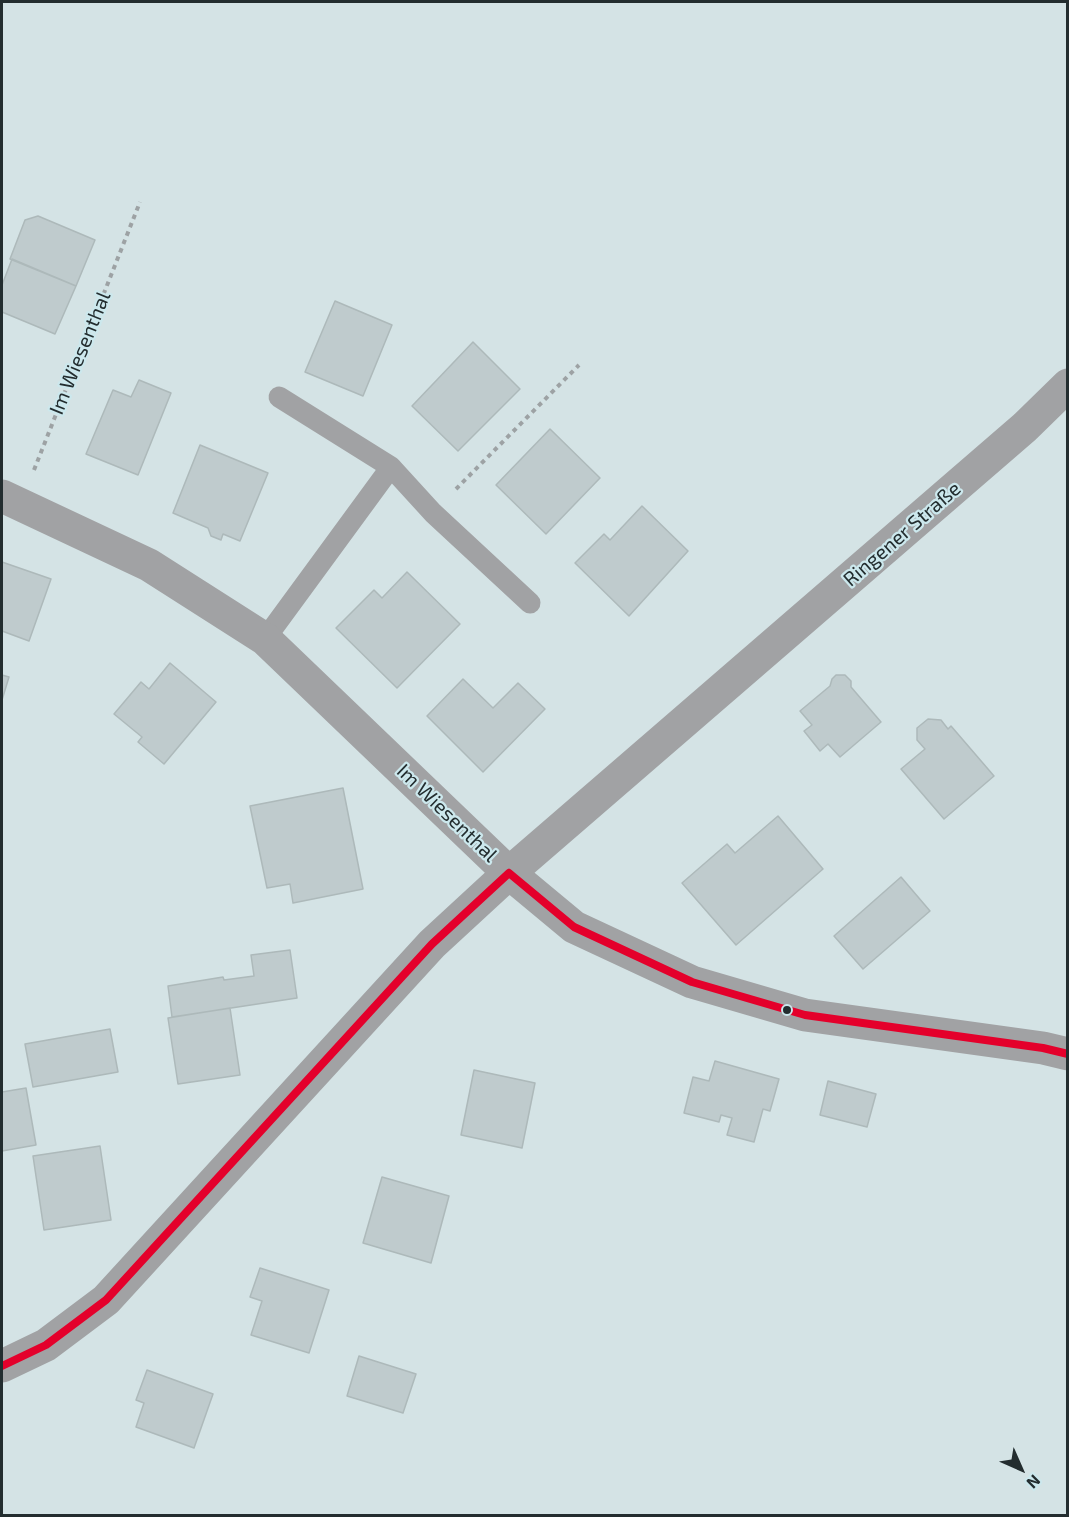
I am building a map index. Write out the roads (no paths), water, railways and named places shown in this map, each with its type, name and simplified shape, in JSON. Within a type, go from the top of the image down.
[{"type":"street","name":"Ringener Straße","points":[[2,1366],[46,1345],[106,1300],[432,944],[509,873],[1025,427],[1068,385]]},
{"type":"street","name":"Im Wiesenthal","points":[[11,500],[148,565],[265,639],[509,873],[574,927],[692,982],[805,1015],[1043,1048],[1068,1054]]},
{"type":"lane","points":[[279,397],[391,467],[433,513],[530,603]]},
{"type":"lane","points":[[265,639],[391,467]]}]
